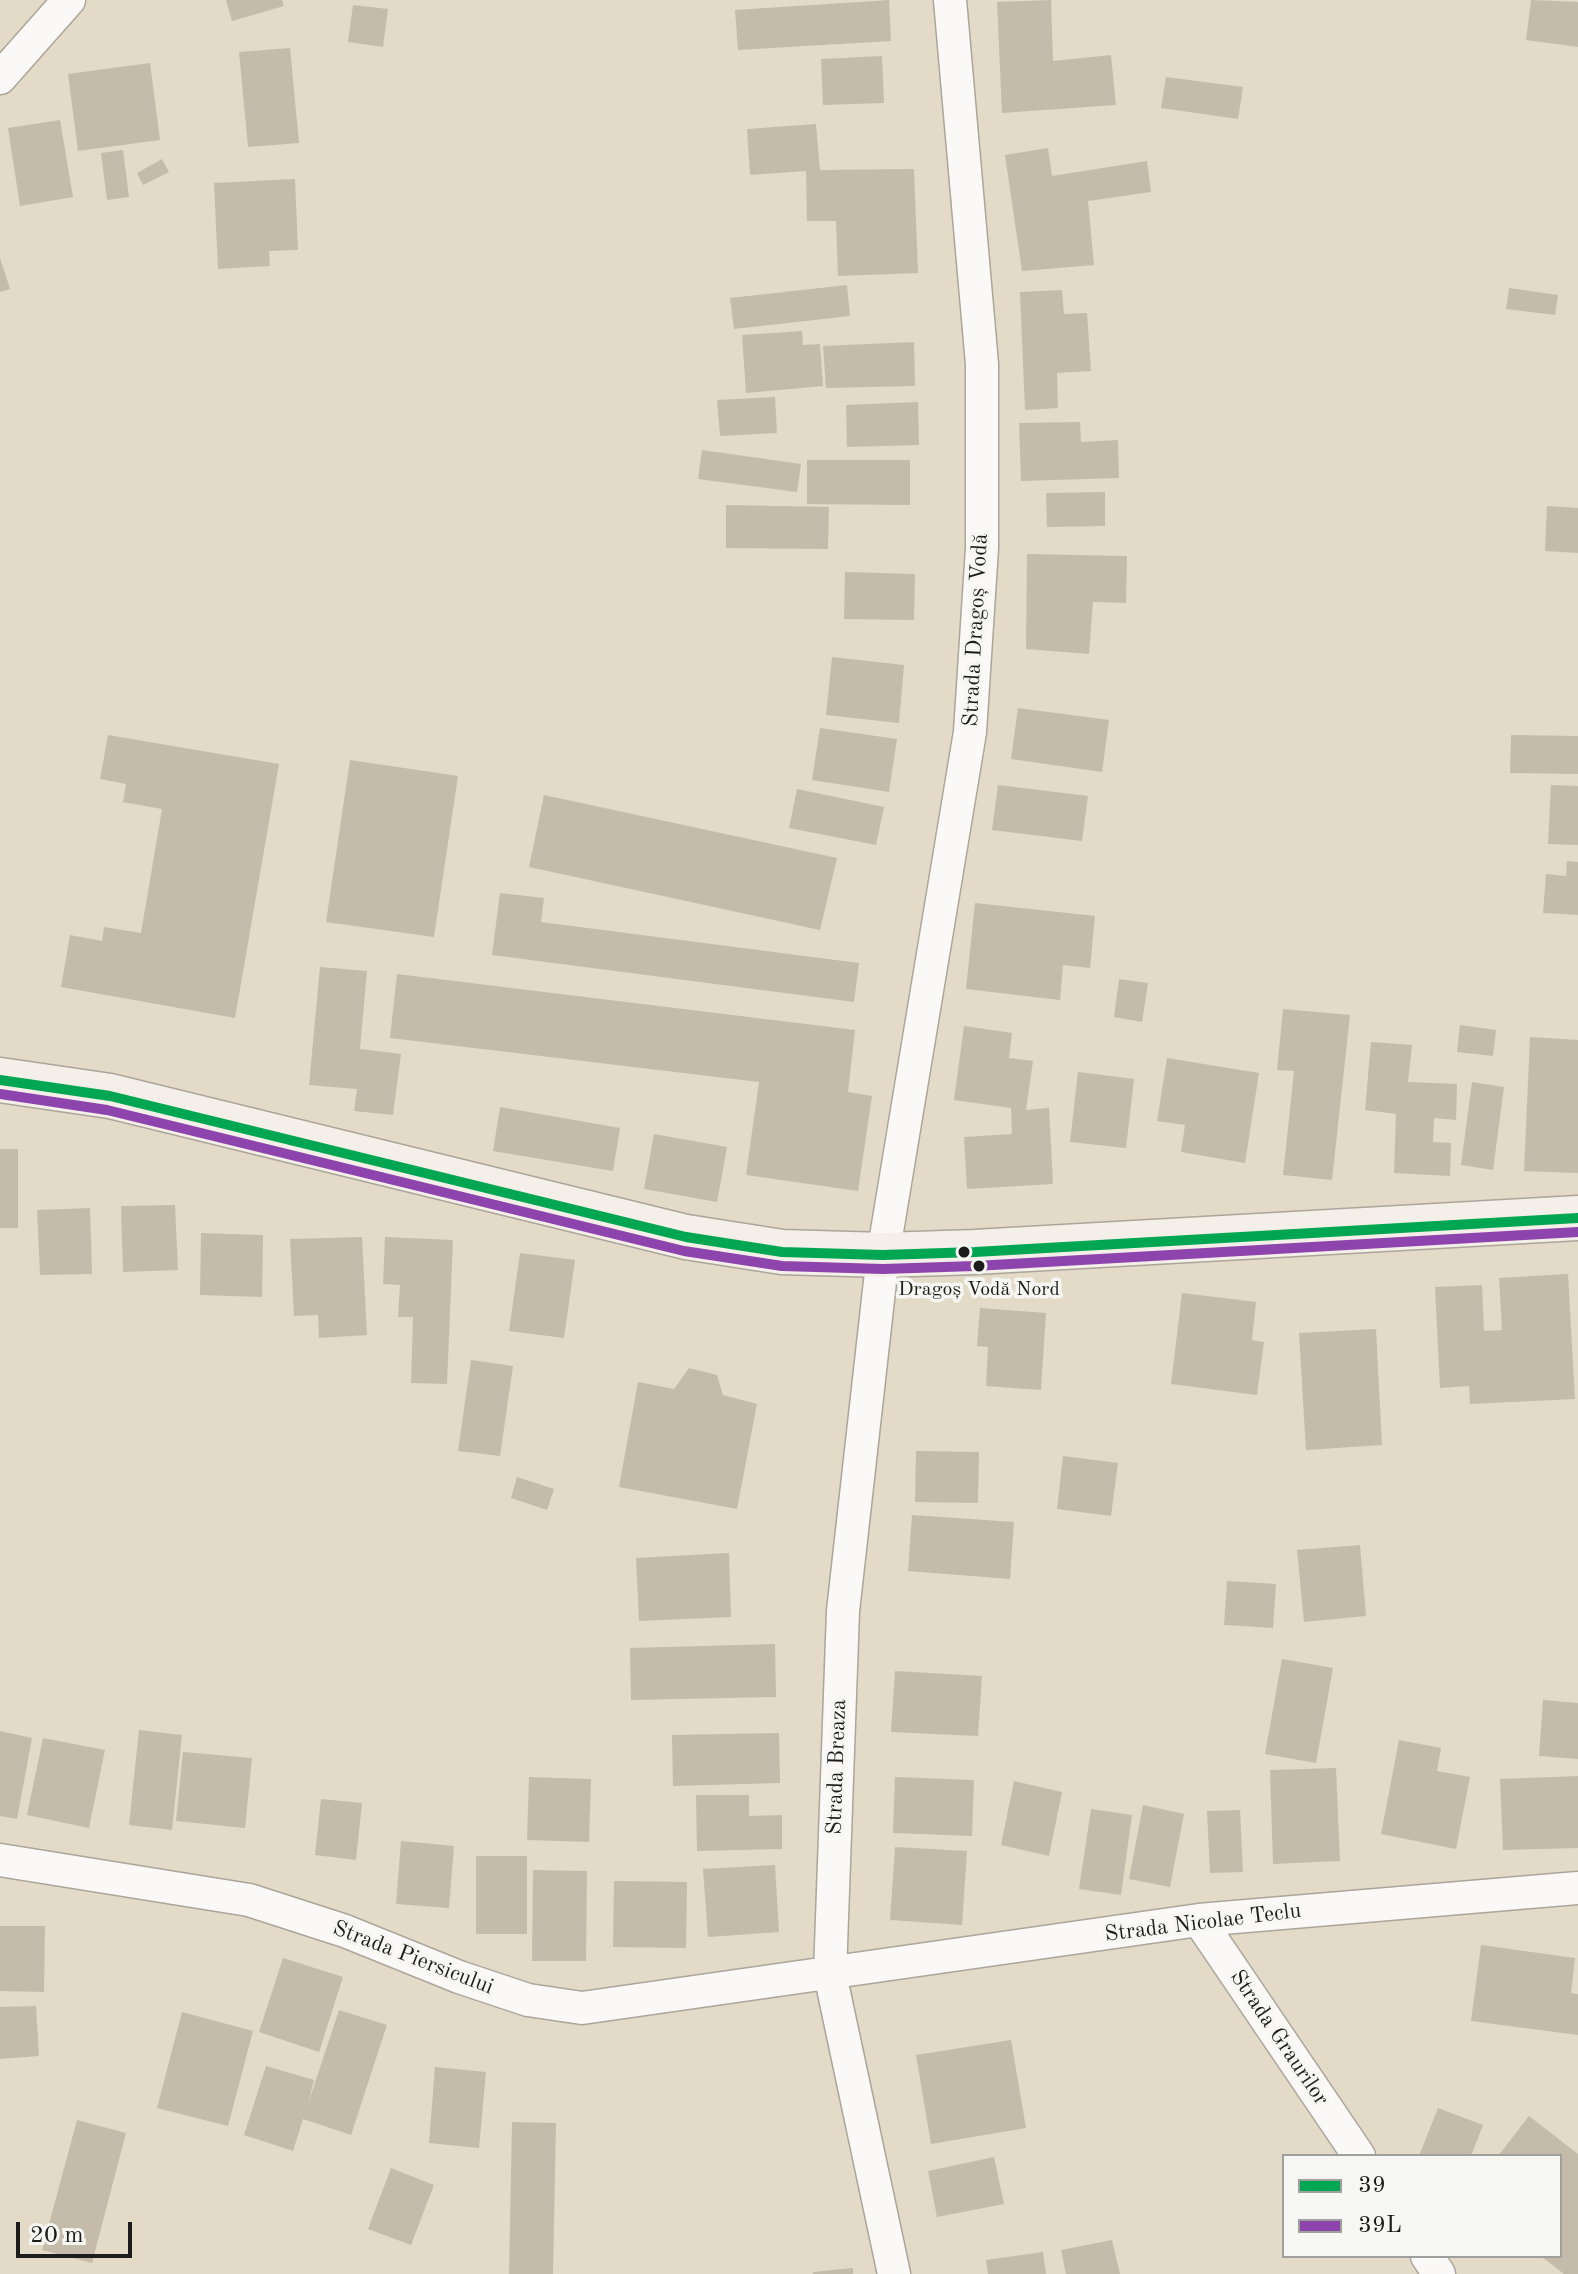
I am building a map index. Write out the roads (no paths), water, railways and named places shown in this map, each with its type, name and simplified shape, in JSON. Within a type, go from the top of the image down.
[{"type":"main road","points":[[0,1080],[110,1096],[686,1237],[782,1252],[883,1255],[1578,1218]]},
{"type":"street","points":[[0,78],[69,0]]},
{"type":"street","name":"Strada Dragoș Vodă","points":[[883,1255],[970,732],[982,548],[982,364],[950,0]]},
{"type":"street","name":"Strada Breaza","points":[[883,1255],[843,1611],[830,1974],[894,2274]]},
{"type":"street","name":"Strada Piersicului","points":[[0,1860],[249,1900],[345,1931],[459,1977],[528,2000],[582,2008],[830,1974]]},
{"type":"street","name":"Strada Nicolae Teclu","points":[[830,1974],[1199,1920],[1578,1888]]},
{"type":"street","name":"Strada Graurilor","points":[[1199,1920],[1358,2154]]},
{"type":"place","name":"Dragoș Vodă Nord","points":[[979,1266]]}]
